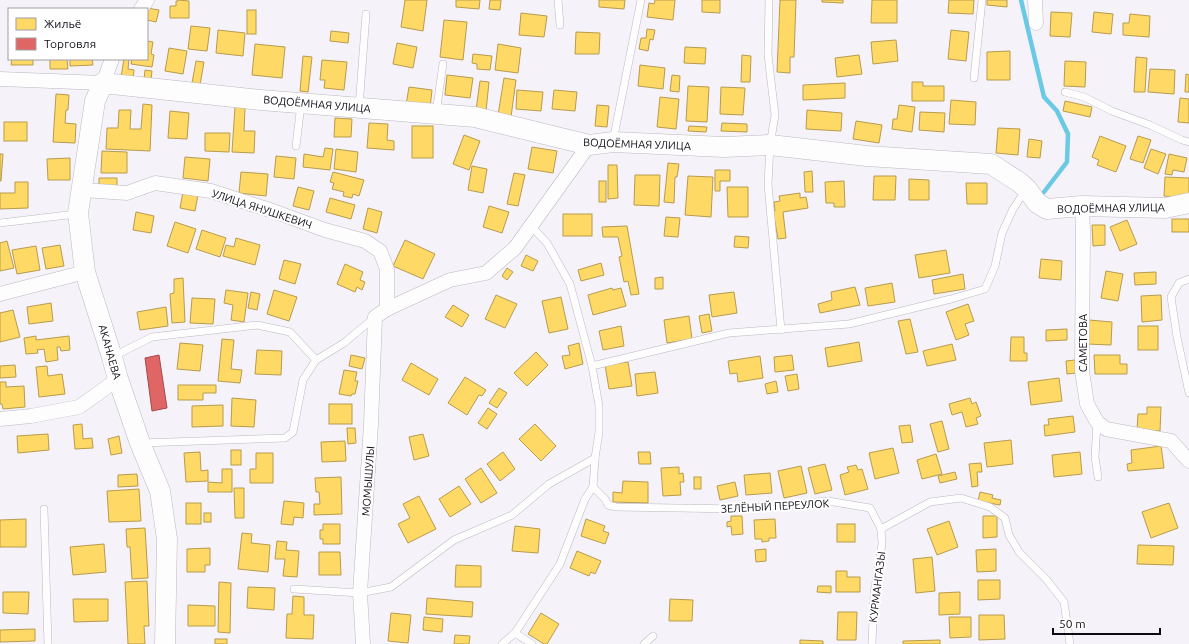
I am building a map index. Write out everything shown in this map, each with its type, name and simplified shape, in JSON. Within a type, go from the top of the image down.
[{"type":"street","points":[[1035,0],[1036,23]]},
{"type":"street","name":"АКАНАЕВА","points":[[112,60],[95,101],[78,213],[85,272],[118,379],[140,443],[160,491],[167,539],[165,644]]},
{"type":"street","name":"ВОДОЁМНАЯ УЛИЦА","points":[[0,79],[103,83],[301,103],[475,117],[589,145],[613,142],[724,147],[770,144],[867,156],[920,158],[991,164],[1019,182],[1027,189],[1037,203],[1047,209],[1082,206],[1165,208],[1189,203]]},
{"type":"street","points":[[375,317],[387,309],[450,280],[486,273],[515,248],[589,145]]},
{"type":"street","name":"УЛИЦА ЯНУШКЕВИЧ","points":[[82,190],[127,193],[155,184],[211,191],[325,230],[365,241],[380,251],[386,269],[387,309]]},
{"type":"street","name":"САМЕТОВА","points":[[1082,206],[1084,231],[1082,371],[1087,404],[1097,422]]},
{"type":"street","points":[[0,294],[85,272]]},
{"type":"street","name":"МОМЫШУЛЫ","points":[[363,644],[360,592],[371,424],[375,317]]},
{"type":"street","points":[[0,419],[32,416],[79,407],[118,379]]},
{"type":"street","points":[[1097,422],[1106,429],[1171,441],[1189,461]]},
{"type":"lane","points":[[558,0],[560,25]]},
{"type":"lane","points":[[613,142],[641,0]]},
{"type":"lane","points":[[769,0],[768,55],[775,115],[770,144],[768,184],[781,330]]},
{"type":"lane","points":[[974,78],[982,0]]},
{"type":"lane","points":[[359,107],[366,14]]},
{"type":"lane","points":[[436,114],[443,64]]},
{"type":"lane","points":[[1065,92],[1084,97],[1112,111],[1150,125],[1189,142]]},
{"type":"lane","points":[[296,146],[301,103]]},
{"type":"lane","points":[[592,366],[729,333],[849,324],[951,299],[985,289],[995,266],[1002,233],[1013,209],[1027,189]]},
{"type":"lane","points":[[0,223],[78,213]]},
{"type":"lane","points":[[502,644],[514,633],[560,564],[585,500],[593,487],[599,432],[598,406],[592,366],[570,284],[547,243],[531,226]]},
{"type":"lane","points":[[1189,279],[1179,283],[1171,297],[1177,337],[1189,394]]},
{"type":"lane","points":[[140,443],[285,438],[293,432],[303,380],[316,360],[344,343],[375,317]]},
{"type":"lane","points":[[112,357],[152,337],[257,325],[290,332],[316,360]]},
{"type":"lane","points":[[1097,422],[1095,457],[1098,476]]},
{"type":"lane","points":[[294,589],[360,592],[392,587],[454,540],[512,515],[549,484],[595,458]]},
{"type":"lane","name":"ЗЕЛЁНЫЙ ПЕРЕУЛОК","points":[[593,487],[605,499],[608,505],[616,507],[739,509],[828,501],[870,508],[881,529]]},
{"type":"lane","points":[[881,529],[930,502],[962,498],[990,507],[1005,518],[1009,535],[1019,552],[1046,579],[1064,602],[1070,644]]},
{"type":"lane","points":[[44,509],[48,644]]},
{"type":"lane","name":"КУРМАНГАЗЫ","points":[[872,644],[874,594],[882,544],[881,529]]},
{"type":"lane","points":[[514,633],[532,644]]},
{"type":"lane","points":[[644,644],[653,636]]},
{"type":"building: Жильё","points":[[405,0],[427,0],[423,31],[401,27]]},
{"type":"building: Жильё","points":[[456,0],[480,0],[479,9],[456,7]]},
{"type":"building: Жильё","points":[[490,0],[501,0],[500,10],[489,9]]},
{"type":"building: Жильё","points":[[599,0],[625,0],[624,9],[599,7]]},
{"type":"building: Жильё","points":[[655,0],[675,0],[673,20],[647,17],[649,3],[654,4]]},
{"type":"building: Жильё","points":[[702,0],[720,0],[720,13],[702,12]]},
{"type":"building: Жильё","points":[[780,0],[796,0],[794,57],[790,57],[790,73],[777,72]]},
{"type":"building: Жильё","points":[[822,0],[843,0],[843,3],[822,2]]},
{"type":"building: Жильё","points":[[872,0],[897,0],[897,23],[871,23]]},
{"type":"building: Жильё","points":[[949,0],[974,0],[973,14],[948,13]]},
{"type":"building: Жильё","points":[[987,0],[1007,0],[1007,7],[987,5]]},
{"type":"building: Жильё","points":[[176,1],[189,1],[189,18],[170,18],[170,6],[176,6]]},
{"type":"building: Жильё","points":[[148,8],[159,10],[156,22],[148,20]]},
{"type":"building: Жильё","points":[[247,10],[256,10],[256,34],[247,34]]},
{"type":"building: Жильё","points":[[1051,12],[1072,13],[1070,37],[1050,36]]},
{"type":"building: Жильё","points":[[1094,12],[1113,14],[1111,34],[1092,32]]},
{"type":"building: Жильё","points":[[521,13],[547,16],[544,37],[519,35]]},
{"type":"building: Жильё","points":[[1130,14],[1150,16],[1149,37],[1123,35],[1123,23],[1129,23]]},
{"type":"building: Жильё","points":[[444,20],[467,22],[463,60],[440,57]]},
{"type":"building: Жильё","points":[[191,26],[210,28],[207,51],[188,49]]},
{"type":"building: Жильё","points":[[647,29],[655,30],[653,40],[650,39],[648,51],[639,49],[641,38],[646,38]]},
{"type":"building: Жильё","points":[[218,30],[245,33],[243,56],[216,53]]},
{"type":"building: Жильё","points":[[951,30],[969,32],[966,61],[948,59]]},
{"type":"building: Жильё","points":[[331,31],[349,33],[348,43],[330,41]]},
{"type":"building: Жильё","points":[[576,32],[600,33],[599,54],[575,54]]},
{"type":"building: Жильё","points":[[896,40],[898,61],[873,64],[871,42]]},
{"type":"building: Жильё","points":[[148,41],[153,42],[151,54],[154,55],[152,67],[131,64],[132,60],[148,60]]},
{"type":"building: Жильё","points":[[397,43],[417,47],[413,68],[393,64]]},
{"type":"building: Жильё","points":[[255,44],[285,47],[282,78],[252,75]]},
{"type":"building: Жильё","points":[[498,44],[521,48],[518,73],[495,70]]},
{"type":"building: Жильё","points":[[685,47],[706,48],[705,64],[684,63]]},
{"type":"building: Жильё","points":[[169,48],[187,51],[183,74],[165,71]]},
{"type":"building: Жильё","points":[[1010,51],[1010,80],[987,80],[987,52]]},
{"type":"building: Жильё","points":[[473,54],[492,56],[490,70],[477,69],[477,64],[472,63]]},
{"type":"building: Жильё","points":[[742,55],[751,56],[750,82],[741,82]]},
{"type":"building: Жильё","points":[[859,55],[862,74],[837,77],[835,58]]},
{"type":"building: Жильё","points":[[303,56],[312,57],[308,92],[300,91]]},
{"type":"building: Жильё","points":[[1136,57],[1147,58],[1145,92],[1134,92]]},
{"type":"building: Жильё","points":[[12,60],[33,60],[33,65],[11,65]]},
{"type":"building: Жильё","points":[[50,60],[67,60],[68,69],[50,69]]},
{"type":"building: Жильё","points":[[70,60],[92,60],[93,65],[70,66]]},
{"type":"building: Жильё","points":[[124,60],[129,60],[128,69],[134,70],[133,79],[121,77]]},
{"type":"building: Жильё","points":[[322,60],[347,62],[344,90],[324,88],[325,80],[320,80]]},
{"type":"building: Жильё","points":[[196,61],[204,62],[200,85],[192,83]]},
{"type":"building: Жильё","points":[[1065,61],[1086,62],[1085,87],[1064,86]]},
{"type":"building: Жильё","points":[[640,65],[665,68],[663,89],[638,86]]},
{"type":"building: Жильё","points":[[1150,69],[1175,70],[1174,94],[1148,92]]},
{"type":"building: Жильё","points":[[145,70],[152,71],[151,80],[144,79]]},
{"type":"building: Жильё","points":[[1186,74],[1189,75],[1189,92],[1185,92]]},
{"type":"building: Жильё","points":[[447,75],[473,78],[470,98],[445,95]]},
{"type":"building: Жильё","points":[[672,75],[680,76],[679,92],[670,91]]},
{"type":"building: Жильё","points":[[504,78],[516,80],[511,117],[498,115]]},
{"type":"building: Жильё","points":[[480,81],[489,82],[486,111],[476,110]]},
{"type":"building: Жильё","points":[[912,82],[923,82],[923,86],[944,86],[944,101],[912,101]]},
{"type":"building: Жильё","points":[[845,83],[845,98],[803,100],[803,85]]},
{"type":"building: Жильё","points":[[688,86],[709,87],[707,122],[686,121]]},
{"type":"building: Жильё","points":[[409,87],[432,90],[430,108],[406,105]]},
{"type":"building: Жильё","points":[[721,87],[745,88],[743,115],[720,114]]},
{"type":"building: Жильё","points":[[517,90],[543,92],[541,111],[516,109]]},
{"type":"building: Жильё","points":[[554,90],[577,92],[575,111],[552,109]]},
{"type":"building: Жильё","points":[[56,94],[69,95],[65,123],[76,124],[75,143],[53,142]]},
{"type":"building: Жильё","points":[[660,97],[679,99],[676,129],[657,127]]},
{"type":"building: Жильё","points":[[1180,98],[1189,99],[1189,123],[1178,122]]},
{"type":"building: Жильё","points":[[951,100],[976,102],[975,125],[949,124]]},
{"type":"building: Жильё","points":[[1065,101],[1092,107],[1090,117],[1063,111]]},
{"type":"building: Жильё","points":[[143,104],[152,105],[150,151],[106,149],[107,128],[118,128],[119,110],[131,110],[130,129],[141,129]]},
{"type":"building: Жильё","points":[[597,105],[609,106],[607,127],[595,126]]},
{"type":"building: Жильё","points":[[899,105],[915,107],[912,132],[892,129],[893,119],[897,119]]},
{"type":"building: Жильё","points":[[235,107],[245,108],[244,131],[255,131],[254,153],[232,152]]},
{"type":"building: Жильё","points":[[807,110],[842,113],[841,131],[806,129]]},
{"type":"building: Жильё","points":[[170,111],[189,113],[187,139],[168,138]]},
{"type":"building: Жильё","points":[[920,112],[945,113],[944,132],[919,130]]},
{"type":"building: Жильё","points":[[335,118],[352,119],[351,137],[334,137]]},
{"type":"building: Жильё","points":[[856,121],[882,125],[879,143],[853,139]]},
{"type":"building: Жильё","points":[[4,122],[27,122],[27,141],[4,141]]},
{"type":"building: Жильё","points":[[369,123],[388,124],[387,140],[394,141],[394,150],[367,148]]},
{"type":"building: Жильё","points":[[722,123],[747,124],[747,132],[721,131]]},
{"type":"building: Жильё","points":[[412,126],[433,126],[433,158],[412,158]]},
{"type":"building: Жильё","points":[[689,126],[707,127],[706,132],[688,131]]},
{"type":"building: Жильё","points":[[998,128],[1020,129],[1018,155],[996,153]]},
{"type":"building: Жильё","points":[[205,133],[230,133],[229,152],[205,151]]},
{"type":"building: Жильё","points":[[464,135],[480,141],[469,170],[453,164]]},
{"type":"building: Жильё","points":[[1100,136],[1126,146],[1116,172],[1097,165],[1099,160],[1092,157]]},
{"type":"building: Жильё","points":[[1138,136],[1151,140],[1143,163],[1130,159]]},
{"type":"building: Жильё","points":[[1029,139],[1042,141],[1040,158],[1027,157]]},
{"type":"building: Жильё","points":[[532,147],[557,151],[553,173],[528,169]]},
{"type":"building: Жильё","points":[[325,148],[333,149],[330,170],[303,167],[304,154],[323,157]]},
{"type":"building: Жильё","points":[[336,149],[358,152],[356,172],[334,169]]},
{"type":"building: Жильё","points":[[1151,149],[1166,154],[1158,174],[1144,168]]},
{"type":"building: Жильё","points":[[102,151],[127,152],[127,173],[101,173]]},
{"type":"building: Жильё","points":[[0,154],[3,154],[1,181],[0,181]]},
{"type":"building: Жильё","points":[[1169,154],[1187,158],[1184,172],[1173,170],[1172,175],[1165,174]]},
{"type":"building: Жильё","points":[[276,156],[296,158],[294,179],[274,177]]},
{"type":"building: Жильё","points":[[185,157],[210,159],[208,181],[183,178]]},
{"type":"building: Жильё","points":[[70,158],[70,180],[48,180],[47,159]]},
{"type":"building: Жильё","points":[[668,163],[679,164],[677,177],[675,177],[674,203],[664,202]]},
{"type":"building: Жильё","points":[[608,165],[617,165],[618,198],[608,199]]},
{"type":"building: Жильё","points":[[472,166],[487,169],[483,193],[468,190]]},
{"type":"building: Жильё","points":[[715,170],[730,170],[730,181],[720,181],[720,191],[715,191]]},
{"type":"building: Жильё","points":[[812,171],[813,192],[805,192],[804,172]]},
{"type":"building: Жильё","points":[[241,172],[268,174],[266,196],[239,193]]},
{"type":"building: Жильё","points":[[333,172],[364,180],[359,196],[353,194],[352,198],[343,196],[344,192],[332,189],[334,183],[330,182]]},
{"type":"building: Жильё","points":[[514,173],[525,175],[518,206],[507,204]]},
{"type":"building: Жильё","points":[[635,175],[660,175],[659,206],[634,205]]},
{"type":"building: Жильё","points":[[688,176],[713,177],[711,217],[685,215]]},
{"type":"building: Жильё","points":[[874,176],[896,176],[895,200],[873,200]]},
{"type":"building: Жильё","points":[[1165,177],[1189,178],[1189,198],[1164,196]]},
{"type":"building: Жильё","points":[[99,178],[117,178],[117,188],[99,187]]},
{"type":"building: Жильё","points":[[909,179],[929,180],[929,200],[909,200]]},
{"type":"building: Жильё","points":[[599,181],[606,181],[606,202],[599,202]]},
{"type":"building: Жильё","points":[[844,181],[845,207],[834,207],[834,203],[826,203],[825,182]]},
{"type":"building: Жильё","points":[[15,182],[28,182],[28,208],[0,209],[0,193],[15,193]]},
{"type":"building: Жильё","points":[[966,183],[987,183],[987,204],[967,204]]},
{"type":"building: Жильё","points":[[298,187],[314,191],[309,210],[293,206]]},
{"type":"building: Жильё","points":[[727,187],[748,187],[748,217],[728,217]]},
{"type":"building: Жильё","points":[[183,192],[198,195],[195,211],[180,208]]},
{"type":"building: Жильё","points":[[800,193],[800,198],[806,197],[808,208],[783,212],[786,238],[778,239],[773,211],[775,211],[774,202],[780,201],[779,196]]},
{"type":"building: Жильё","points":[[330,198],[355,205],[351,219],[326,212]]},
{"type":"building: Жильё","points":[[489,206],[509,212],[502,233],[483,227]]},
{"type":"building: Жильё","points":[[368,208],[382,212],[377,233],[363,229]]},
{"type":"building: Жильё","points":[[136,212],[154,216],[151,233],[133,230]]},
{"type":"building: Жильё","points":[[563,214],[592,214],[592,236],[563,236]]},
{"type":"building: Жильё","points":[[666,217],[680,218],[678,237],[664,236]]},
{"type":"building: Жильё","points":[[1172,219],[1189,219],[1189,232],[1172,232]]},
{"type":"building: Жильё","points":[[1127,220],[1137,244],[1120,251],[1110,227]]},
{"type":"building: Жильё","points":[[175,222],[196,229],[188,253],[167,246]]},
{"type":"building: Жильё","points":[[1092,225],[1105,225],[1105,245],[1093,246]]},
{"type":"building: Жильё","points":[[627,226],[639,294],[631,295],[628,281],[624,282],[619,257],[622,256],[618,237],[603,237],[602,227]]},
{"type":"building: Жильё","points":[[202,230],[226,238],[220,257],[196,249]]},
{"type":"building: Жильё","points":[[735,236],[749,237],[748,248],[734,247]]},
{"type":"building: Жильё","points":[[236,238],[260,245],[255,265],[223,256],[226,245],[234,247]]},
{"type":"building: Жильё","points":[[405,240],[435,254],[423,279],[393,266]]},
{"type":"building: Жильё","points":[[7,241],[14,268],[0,271],[0,243]]},
{"type":"building: Жильё","points":[[60,245],[64,266],[46,269],[42,248]]},
{"type":"building: Жильё","points":[[36,246],[40,270],[17,274],[12,250]]},
{"type":"building: Жильё","points":[[946,250],[950,273],[919,278],[915,255]]},
{"type":"building: Жильё","points":[[526,255],[538,261],[533,271],[521,266]]},
{"type":"building: Жильё","points":[[1041,259],[1062,261],[1061,280],[1039,278]]},
{"type":"building: Жильё","points":[[284,260],[301,264],[295,284],[279,279]]},
{"type":"building: Жильё","points":[[601,263],[604,275],[581,281],[578,270]]},
{"type":"building: Жильё","points":[[345,264],[363,272],[360,280],[365,282],[362,290],[357,287],[355,292],[337,284]]},
{"type":"building: Жильё","points":[[507,268],[513,272],[507,280],[502,276]]},
{"type":"building: Жильё","points":[[1106,271],[1123,274],[1118,301],[1101,298]]},
{"type":"building: Жильё","points":[[1156,272],[1156,284],[1135,285],[1134,273]]},
{"type":"building: Жильё","points":[[963,274],[965,289],[934,294],[932,280]]},
{"type":"building: Жильё","points":[[663,277],[663,289],[655,289],[655,278]]},
{"type":"building: Жильё","points":[[183,278],[185,322],[172,323],[170,294],[174,293],[174,279]]},
{"type":"building: Жильё","points":[[892,283],[895,302],[868,306],[865,288]]},
{"type":"building: Жильё","points":[[855,287],[860,305],[820,313],[818,304],[832,300],[831,292]]},
{"type":"building: Жильё","points":[[612,288],[613,290],[621,288],[626,306],[593,315],[588,295]]},
{"type":"building: Жильё","points":[[226,290],[248,293],[244,322],[231,320],[233,305],[224,303]]},
{"type":"building: Жильё","points":[[274,290],[297,297],[289,321],[267,314]]},
{"type":"building: Жильё","points":[[251,292],[260,294],[257,310],[248,308]]},
{"type":"building: Жильё","points":[[734,292],[737,313],[712,317],[709,295]]},
{"type":"building: Жильё","points":[[496,295],[517,304],[505,328],[485,319]]},
{"type":"building: Жильё","points":[[1161,295],[1162,320],[1142,322],[1141,296]]},
{"type":"building: Жильё","points":[[561,297],[568,329],[549,333],[542,301]]},
{"type":"building: Жильё","points":[[192,298],[215,299],[213,324],[190,323]]},
{"type":"building: Жильё","points":[[51,303],[53,321],[29,324],[27,307]]},
{"type":"building: Жильё","points":[[968,304],[974,321],[965,324],[969,335],[956,340],[946,312]]},
{"type":"building: Жильё","points":[[453,305],[469,315],[462,327],[445,317]]},
{"type":"building: Жильё","points":[[166,307],[168,326],[140,330],[137,312]]},
{"type":"building: Жильё","points":[[13,310],[20,337],[0,342],[0,313]]},
{"type":"building: Жильё","points":[[709,314],[712,331],[702,333],[699,316]]},
{"type":"building: Жильё","points":[[689,316],[692,339],[667,343],[664,320]]},
{"type":"building: Жильё","points":[[910,319],[918,352],[906,354],[898,321]]},
{"type":"building: Жильё","points":[[1089,320],[1112,322],[1111,345],[1087,344]]},
{"type":"building: Жильё","points":[[621,326],[624,346],[603,350],[599,331]]},
{"type":"building: Жильё","points":[[1138,326],[1158,326],[1158,350],[1138,350]]},
{"type":"building: Жильё","points":[[1067,329],[1067,340],[1046,341],[1046,330]]},
{"type":"building: Жильё","points":[[36,336],[36,340],[69,336],[70,350],[61,351],[60,347],[57,347],[58,360],[46,362],[44,349],[37,350],[38,353],[26,354],[24,338]]},
{"type":"building: Жильё","points":[[1011,337],[1024,337],[1024,353],[1027,353],[1027,361],[1010,361]]},
{"type":"building: Жильё","points":[[222,339],[234,340],[231,369],[242,370],[240,383],[218,381]]},
{"type":"building: Жильё","points":[[859,342],[862,361],[828,367],[825,348]]},
{"type":"building: Жильё","points":[[180,343],[203,345],[200,371],[177,369]]},
{"type":"building: Жильё","points":[[579,343],[583,364],[565,369],[562,356],[570,355],[568,346]]},
{"type":"building: Жильё","points":[[952,344],[956,360],[927,366],[923,351]]},
{"type":"building: Жильё","points":[[257,350],[282,351],[281,375],[255,374]]},
{"type":"building: Жильё","points":[[536,352],[548,365],[527,386],[514,373]]},
{"type":"building: Жильё","points":[[351,355],[365,358],[362,369],[349,366]]},
{"type":"building: Жильё","points":[[792,355],[794,370],[775,372],[774,357]]},
{"type":"building: Жильё","points":[[1094,355],[1120,355],[1120,364],[1127,364],[1127,374],[1095,374]]},
{"type":"building: Жильё","points":[[760,356],[763,378],[738,382],[737,373],[730,374],[728,361]]},
{"type":"building: Жильё","points":[[1075,360],[1077,373],[1067,374],[1066,361]]},
{"type":"building: Жильё","points":[[628,362],[632,386],[609,389],[605,365]]},
{"type":"building: Жильё","points":[[411,363],[438,379],[429,395],[402,380]]},
{"type":"building: Жильё","points":[[15,365],[16,377],[0,378],[0,366]]},
{"type":"building: Жильё","points":[[47,366],[48,376],[62,374],[65,394],[39,397],[36,367]]},
{"type":"building: Жильё","points":[[344,370],[357,372],[355,381],[358,381],[355,394],[352,394],[351,396],[339,394]]},
{"type":"building: Жильё","points":[[655,372],[658,393],[637,396],[635,374]]},
{"type":"building: Жильё","points":[[797,374],[799,389],[788,391],[785,376]]},
{"type":"building: Жильё","points":[[465,377],[486,390],[482,396],[479,395],[467,415],[448,403]]},
{"type":"building: Жильё","points":[[1059,378],[1062,401],[1031,405],[1028,382]]},
{"type":"building: Жильё","points":[[776,381],[778,392],[767,394],[765,384]]},
{"type":"building: Жильё","points":[[0,382],[6,382],[6,387],[24,386],[25,407],[3,409],[2,404],[0,404]]},
{"type":"building: Жильё","points":[[178,385],[216,385],[216,393],[203,393],[203,400],[178,400]]},
{"type":"building: Жильё","points":[[499,388],[507,393],[497,408],[489,403]]},
{"type":"building: Жильё","points":[[232,398],[256,400],[254,427],[231,426]]},
{"type":"building: Жильё","points":[[970,398],[972,404],[976,402],[981,416],[976,418],[978,424],[966,427],[962,412],[952,415],[949,404]]},
{"type":"building: Жильё","points":[[329,404],[352,404],[352,424],[329,424]]},
{"type":"building: Жильё","points":[[223,405],[223,426],[192,427],[192,406]]},
{"type":"building: Жильё","points":[[1147,407],[1161,407],[1160,431],[1137,430],[1138,414],[1147,414]]},
{"type":"building: Жильё","points":[[488,408],[497,414],[487,429],[478,423]]},
{"type":"building: Жильё","points":[[1073,416],[1075,432],[1045,436],[1044,425],[1049,425],[1048,419]]},
{"type":"building: Жильё","points":[[942,421],[949,449],[938,452],[930,424]]},
{"type":"building: Жильё","points":[[82,424],[83,439],[92,438],[93,448],[75,449],[73,425]]},
{"type":"building: Жильё","points":[[535,424],[556,446],[541,461],[519,439]]},
{"type":"building: Жильё","points":[[910,425],[913,442],[902,443],[899,426]]},
{"type":"building: Жильё","points":[[347,428],[355,428],[356,443],[348,444]]},
{"type":"building: Жильё","points":[[48,434],[49,450],[18,453],[17,436]]},
{"type":"building: Жильё","points":[[423,434],[429,456],[414,460],[409,437]]},
{"type":"building: Жильё","points":[[119,436],[122,453],[111,455],[108,439]]},
{"type":"building: Жильё","points":[[1011,440],[1013,464],[987,467],[984,443]]},
{"type":"building: Жильё","points":[[345,441],[346,461],[322,462],[321,442]]},
{"type":"building: Жильё","points":[[1161,446],[1164,468],[1128,471],[1127,464],[1132,463],[1131,450]]},
{"type":"building: Жильё","points":[[893,448],[899,473],[875,479],[869,453]]},
{"type":"building: Жильё","points":[[231,450],[241,450],[241,465],[231,465]]},
{"type":"building: Жильё","points":[[200,452],[201,471],[208,470],[208,481],[186,482],[184,453]]},
{"type":"building: Жильё","points":[[503,452],[515,469],[500,481],[487,464]]},
{"type":"building: Жильё","points":[[638,452],[650,452],[651,464],[639,464]]},
{"type":"building: Жильё","points":[[1080,452],[1082,474],[1054,477],[1052,455]]},
{"type":"building: Жильё","points":[[256,453],[273,453],[273,483],[250,483],[250,469],[256,469]]},
{"type":"building: Жильё","points":[[936,454],[942,474],[922,479],[917,460]]},
{"type":"building: Жильё","points":[[981,463],[982,472],[977,472],[978,486],[972,487],[969,464]]},
{"type":"building: Жильё","points":[[825,464],[832,490],[815,494],[808,468]]},
{"type":"building: Жильё","points":[[856,465],[858,470],[862,469],[868,489],[845,495],[840,475],[849,472],[847,467]]},
{"type":"building: Жильё","points":[[801,466],[807,493],[784,498],[778,471]]},
{"type":"building: Жильё","points":[[679,467],[679,474],[683,473],[684,482],[680,482],[681,495],[663,496],[661,468]]},
{"type":"building: Жильё","points":[[481,468],[497,493],[481,503],[465,479]]},
{"type":"building: Жильё","points":[[222,469],[232,469],[232,492],[208,492],[208,482],[222,483]]},
{"type":"building: Жильё","points":[[955,472],[957,479],[940,483],[938,476]]},
{"type":"building: Жильё","points":[[770,473],[772,493],[746,495],[744,475]]},
{"type":"building: Жильё","points":[[137,474],[138,486],[118,487],[118,475]]},
{"type":"building: Жильё","points":[[341,477],[342,514],[314,515],[314,504],[320,504],[319,492],[316,492],[315,478]]},
{"type":"building: Жильё","points":[[694,477],[701,477],[701,489],[694,489]]},
{"type":"building: Жильё","points":[[623,481],[648,482],[648,503],[613,502],[613,492],[622,493]]},
{"type":"building: Жильё","points":[[735,482],[738,496],[720,500],[717,486]]},
{"type":"building: Жильё","points":[[459,486],[471,504],[450,517],[439,499]]},
{"type":"building: Жильё","points":[[234,488],[244,488],[244,518],[235,518]]},
{"type":"building: Жильё","points":[[139,489],[141,521],[109,522],[107,491]]},
{"type":"building: Жильё","points":[[980,492],[993,495],[992,498],[1001,500],[1000,505],[978,501]]},
{"type":"building: Жильё","points":[[419,496],[436,529],[408,543],[398,524],[410,518],[403,504]]},
{"type":"building: Жильё","points":[[284,501],[304,503],[303,518],[294,517],[293,525],[281,524]]},
{"type":"building: Жильё","points":[[186,503],[201,503],[201,524],[186,524]]},
{"type":"building: Жильё","points":[[1169,503],[1178,528],[1151,538],[1142,512]]},
{"type":"building: Жильё","points":[[204,513],[211,513],[211,522],[204,522]]},
{"type":"building: Жильё","points":[[731,516],[742,516],[743,534],[732,535],[731,526],[727,527],[727,522],[731,521]]},
{"type":"building: Жильё","points":[[983,516],[997,516],[997,537],[983,538]]},
{"type":"building: Жильё","points":[[26,519],[26,547],[0,547],[0,520]]},
{"type":"building: Жильё","points":[[586,519],[605,526],[603,531],[609,533],[605,544],[581,536]]},
{"type":"building: Жильё","points":[[775,519],[776,538],[769,538],[769,541],[762,542],[762,539],[755,539],[754,520]]},
{"type":"building: Жильё","points":[[949,521],[958,547],[937,555],[927,529]]},
{"type":"building: Жильё","points":[[323,524],[340,524],[340,544],[323,544],[323,539],[320,539],[320,530],[323,530]]},
{"type":"building: Жильё","points":[[837,524],[855,524],[855,542],[837,542]]},
{"type":"building: Жильё","points":[[515,526],[540,529],[538,553],[512,551]]},
{"type":"building: Жильё","points":[[145,528],[148,578],[132,579],[130,547],[127,547],[126,529]]},
{"type":"building: Жильё","points":[[242,533],[252,534],[251,543],[270,545],[268,572],[238,569]]},
{"type":"building: Жильё","points":[[277,541],[287,542],[286,550],[299,551],[297,577],[283,576],[285,559],[275,559]]},
{"type":"building: Жильё","points":[[104,544],[106,572],[73,575],[70,547]]},
{"type":"building: Жильё","points":[[1138,545],[1174,546],[1173,565],[1137,564]]},
{"type":"building: Жильё","points":[[210,548],[210,565],[205,565],[205,572],[187,572],[187,549]]},
{"type":"building: Жильё","points":[[766,549],[766,561],[756,562],[755,550]]},
{"type":"building: Жильё","points":[[996,549],[996,571],[977,572],[976,550]]},
{"type":"building: Жильё","points":[[577,551],[601,561],[595,574],[591,572],[589,576],[570,568]]},
{"type":"building: Жильё","points":[[319,552],[340,552],[341,575],[319,575]]},
{"type":"building: Жильё","points":[[932,557],[935,591],[916,593],[913,559]]},
{"type":"building: Жильё","points":[[456,565],[481,566],[481,587],[455,587]]},
{"type":"building: Жильё","points":[[836,571],[847,571],[847,577],[860,577],[860,592],[836,592]]},
{"type":"building: Жильё","points":[[978,580],[1000,580],[1000,599],[978,600]]},
{"type":"building: Жильё","points":[[147,581],[149,626],[144,626],[145,644],[128,644],[125,582]]},
{"type":"building: Жильё","points":[[219,582],[231,583],[230,633],[218,632]]},
{"type":"building: Жильё","points":[[818,586],[831,586],[831,593],[817,592]]},
{"type":"building: Жильё","points":[[248,587],[275,588],[274,610],[247,608]]},
{"type":"building: Жильё","points":[[3,592],[29,592],[28,614],[3,613]]},
{"type":"building: Жильё","points":[[960,592],[960,614],[939,615],[939,593]]},
{"type":"building: Жильё","points":[[293,596],[304,597],[304,615],[314,615],[313,639],[286,638],[287,614],[292,614]]},
{"type":"building: Жильё","points":[[427,598],[473,602],[472,617],[426,614]]},
{"type":"building: Жильё","points":[[73,599],[108,599],[108,621],[74,622]]},
{"type":"building: Жильё","points":[[670,599],[693,600],[692,621],[669,621]]},
{"type":"building: Жильё","points":[[188,605],[215,606],[215,626],[188,626]]},
{"type":"building: Жильё","points":[[838,612],[857,612],[856,640],[837,640]]},
{"type":"building: Жильё","points":[[391,613],[411,615],[408,643],[388,641]]},
{"type":"building: Жильё","points":[[541,613],[559,624],[547,644],[544,644],[528,634]]},
{"type":"building: Жильё","points":[[979,615],[1004,615],[1005,639],[979,640]]},
{"type":"building: Жильё","points":[[424,617],[443,619],[442,632],[423,630]]},
{"type":"building: Жильё","points":[[949,617],[971,617],[971,637],[950,638]]},
{"type":"building: Жильё","points":[[35,629],[35,641],[0,642],[0,630]]},
{"type":"building: Жильё","points":[[455,635],[470,636],[469,644],[454,644]]},
{"type":"building: Жильё","points":[[215,639],[227,639],[227,644],[215,644]]},
{"type":"building: Жильё","points":[[800,640],[823,641],[823,644],[800,644]]},
{"type":"building: Жильё","points":[[940,640],[940,644],[903,644],[903,641]]},
{"type":"building: Торговля","points":[[159,355],[167,408],[152,411],[145,358]]},
{"type":"waterway","points":[[1021,0],[1044,97],[1057,111],[1068,134],[1067,162],[1044,192]]}]
